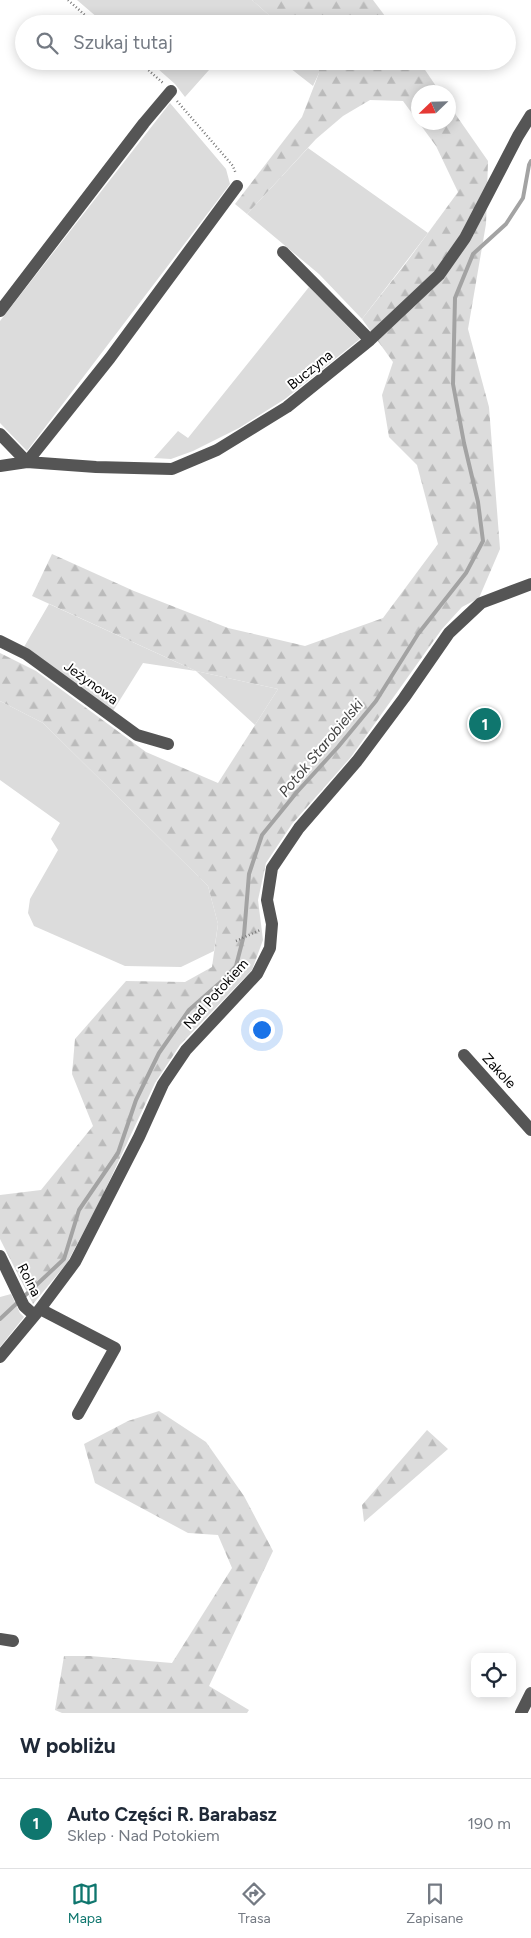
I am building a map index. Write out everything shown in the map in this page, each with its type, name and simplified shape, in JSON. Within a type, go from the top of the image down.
[{"type":"street","points":[[0,311],[144,123],[171,91]]},
{"type":"street","name":"Buczyna","points":[[0,466],[27,462],[96,467],[172,469],[217,450],[287,407],[370,340],[439,275],[465,238],[518,136],[531,116]]},
{"type":"street","points":[[0,434],[27,462],[110,358],[237,186]]},
{"type":"street","points":[[283,252],[370,340]]},
{"type":"street","name":"Nad Potokiem","points":[[0,1357],[75,1262],[139,1137],[163,1084],[186,1050],[257,974],[270,948],[272,924],[267,900],[272,868],[288,844],[299,828],[357,761],[404,698],[448,634],[481,603],[531,584]]},
{"type":"street","name":"Jeżynowa","points":[[0,641],[26,654],[137,735],[168,744]]},
{"type":"street","name":"Zakole","points":[[464,1055],[531,1130]]},
{"type":"street","name":"Rolna","points":[[0,1256],[24,1306],[115,1348],[78,1414]]},
{"type":"street","points":[[521,1713],[531,1693]]},
{"type":"path","points":[[68,0],[85,15]]},
{"type":"path","points":[[148,70],[171,91],[172,95],[234,166],[238,180],[237,186]]},
{"type":"path","points":[[236,941],[252,934]]},
{"type":"green space","points":[[77,0],[252,0],[269,15],[94,15]]},
{"type":"green space","points":[[252,0],[373,0],[384,15],[269,15]]},
{"type":"green space","points":[[159,70],[209,70],[185,97],[175,84]]},
{"type":"green space","points":[[293,70],[319,70],[313,86]]},
{"type":"green space","points":[[319,70],[425,70],[435,85],[411,85],[411,112],[403,101],[370,100],[343,116],[316,139],[247,214],[235,204],[302,117]]},
{"type":"green space","points":[[170,103],[226,169],[230,184],[27,451],[0,423],[0,321]]},
{"type":"green space","points":[[456,115],[488,161],[486,224],[468,329],[489,407],[500,549],[479,598],[462,607],[442,629],[351,757],[292,824],[266,863],[258,900],[263,940],[252,970],[180,1045],[155,1083],[100,1201],[67,1263],[33,1304],[0,1239],[0,1195],[41,1190],[93,1126],[72,1074],[75,1039],[126,981],[185,982],[212,967],[218,924],[208,886],[43,723],[0,701],[0,653],[36,671],[146,752],[218,783],[278,689],[196,671],[32,596],[52,554],[134,591],[228,628],[305,646],[383,618],[438,544],[417,465],[389,437],[382,395],[393,362],[362,319],[458,192],[436,146],[424,130],[456,130]]},
{"type":"green space","points":[[308,148],[428,233],[362,319],[319,274],[247,214]]},
{"type":"green space","points":[[309,287],[360,339],[285,399],[239,428],[193,451],[171,459],[154,458],[178,431],[188,438]]},
{"type":"green space","points":[[49,604],[196,671],[143,663],[113,711],[24,647]]},
{"type":"green space","points":[[196,671],[278,689],[255,725]]},
{"type":"green space","points":[[0,701],[43,723],[208,886],[218,924],[214,951],[181,967],[125,966],[34,926],[28,913],[30,899],[58,850],[51,839],[60,823],[0,780]]},
{"type":"green space","points":[[11,1294],[20,1313],[24,1317],[0,1347],[0,1297]]},
{"type":"green space","points":[[159,1411],[206,1442],[244,1496],[273,1551],[209,1686],[249,1710],[247,1713],[62,1713],[55,1710],[64,1656],[90,1656],[172,1663],[232,1568],[218,1535],[188,1533],[95,1483],[84,1444],[128,1421]]},
{"type":"green space","points":[[427,1430],[448,1449],[364,1522],[362,1505]]},
{"type":"waterway","name":"Potok Starobielski","points":[[0,1319],[64,1259],[79,1210],[118,1153],[136,1100],[159,1053],[189,1010],[236,966],[244,935],[249,874],[262,835],[376,701],[418,634],[466,573],[483,541],[478,502],[453,384],[455,298],[473,254],[506,224],[523,198],[531,161]]},
{"type":"place","name":"Auto Części R. Barabasz","points":[[485,724]]}]
